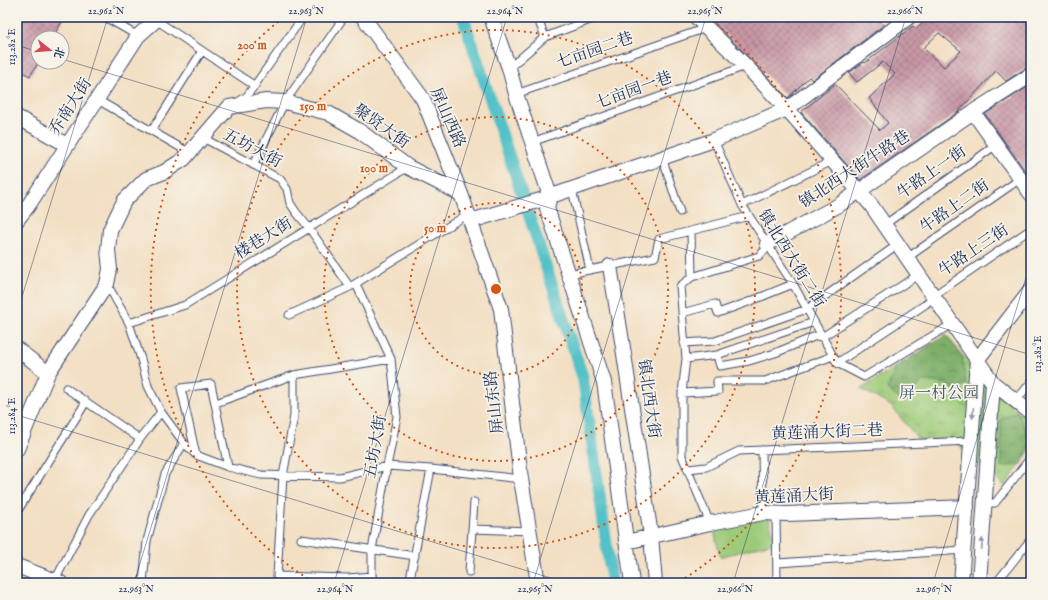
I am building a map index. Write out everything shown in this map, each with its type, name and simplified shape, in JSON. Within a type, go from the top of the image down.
[{"type":"street","name":"屏山西路","points":[[363,17],[423,99],[469,218]]},
{"type":"street","points":[[491,17],[509,68],[532,142],[547,208],[604,382],[632,583]]},
{"type":"street","points":[[696,17],[787,109],[871,205],[993,383],[1031,413]]},
{"type":"street","points":[[469,218],[504,212],[714,140],[787,109],[908,17]]},
{"type":"street","name":"乔南大街","points":[[17,220],[28,206],[138,36],[158,19]]},
{"type":"street","name":"镇北西大街牛路巷","points":[[767,244],[839,205],[973,112],[1031,75]]},
{"type":"street","name":"聚贤大街","points":[[229,108],[266,101],[285,102],[328,113],[358,130],[408,167],[461,194]]},
{"type":"street","points":[[17,449],[48,373],[107,284],[110,269],[108,250],[110,230],[124,201],[146,179],[164,172],[184,159],[229,108]]},
{"type":"street","points":[[973,112],[1031,194]]},
{"type":"street","points":[[17,116],[67,145]]},
{"type":"street","name":"屏山东路","points":[[469,218],[501,309],[522,479],[538,583]]},
{"type":"street","name":"镇北西大街","points":[[610,266],[651,536],[655,583]]},
{"type":"street","points":[[961,583],[977,360],[1031,290]]},
{"type":"street","points":[[17,349],[48,373]]},
{"type":"street","points":[[980,583],[993,383]]},
{"type":"street","name":"黄莲涌大街","points":[[626,542],[710,523],[769,513],[787,514],[967,506]]},
{"type":"street","points":[[17,566],[33,578],[56,582]]},
{"type":"lane","points":[[105,17],[138,36]]},
{"type":"lane","points":[[229,108],[247,96],[303,17]]},
{"type":"lane","points":[[253,165],[285,102],[344,17]]},
{"type":"lane","points":[[537,17],[545,37]]},
{"type":"lane","points":[[509,68],[545,37],[598,17]]},
{"type":"lane","points":[[158,19],[254,86]]},
{"type":"lane","name":"七亩园二巷","points":[[516,94],[706,28]]},
{"type":"lane","points":[[152,130],[202,51]]},
{"type":"lane","name":"七亩园一巷","points":[[532,142],[746,66]]},
{"type":"lane","points":[[96,99],[190,153]]},
{"type":"lane","name":"五坊大街","points":[[203,138],[280,179],[287,189],[290,203],[353,286],[391,359],[397,417],[372,550],[372,580]]},
{"type":"lane","name":"镇北西大街二街","points":[[714,140],[742,205],[793,284],[835,359]]},
{"type":"lane","name":"牛路上一街","points":[[884,224],[996,145]]},
{"type":"lane","points":[[662,157],[680,212]]},
{"type":"lane","points":[[742,205],[832,161]]},
{"type":"lane","name":"楼巷大街","points":[[129,323],[185,305],[408,167]]},
{"type":"lane","name":"牛路上二街","points":[[907,258],[1020,179]]},
{"type":"lane","points":[[572,188],[590,270]]},
{"type":"lane","points":[[569,274],[655,257],[659,239],[749,216]]},
{"type":"lane","points":[[289,315],[353,286],[469,218]]},
{"type":"lane","name":"牛路上三街","points":[[682,393],[718,391],[717,382],[765,381],[835,359],[926,304],[933,296],[1031,228]]},
{"type":"lane","points":[[691,231],[692,278],[680,286],[686,359],[682,393],[682,456],[710,523]]},
{"type":"lane","name":"镇北西大街牛路巷","points":[[692,278],[759,256],[765,250],[767,244]]},
{"type":"lane","points":[[684,343],[715,340],[806,308],[897,245]]},
{"type":"lane","points":[[717,355],[720,366],[749,361],[775,354],[816,336],[822,337],[918,275]]},
{"type":"lane","points":[[107,284],[129,323],[148,386],[161,412],[184,443],[196,455],[228,467],[261,475],[340,477],[387,466],[431,469],[522,479]]},
{"type":"lane","points":[[682,313],[715,304],[718,314],[793,284]]},
{"type":"lane","points":[[686,359],[717,355],[814,322]]},
{"type":"lane","points":[[835,359],[864,377],[952,324]]},
{"type":"lane","points":[[216,404],[294,375],[391,359]]},
{"type":"lane","points":[[294,375],[294,416],[283,476],[277,576],[372,580]]},
{"type":"lane","points":[[1016,401],[1031,382]]},
{"type":"lane","points":[[196,455],[181,388],[211,384],[228,467]]},
{"type":"lane","points":[[66,388],[140,440]]},
{"type":"lane","points":[[17,512],[86,402]]},
{"type":"lane","points":[[56,582],[89,515],[161,412]]},
{"type":"lane","name":"黄莲涌大街二巷","points":[[688,469],[706,467],[738,451],[971,442]]},
{"type":"lane","points":[[143,583],[148,541],[165,474],[184,443]]},
{"type":"lane","points":[[762,450],[769,513],[778,563],[777,583]]},
{"type":"lane","points":[[984,503],[995,503],[1031,457]]},
{"type":"lane","points":[[410,583],[431,469]]},
{"type":"lane","points":[[469,572],[474,502]]},
{"type":"lane","points":[[472,529],[530,531]]},
{"type":"lane","points":[[301,539],[415,556]]},
{"type":"lane","points":[[996,583],[1031,539]]},
{"type":"lane","points":[[778,563],[964,550]]},
{"type":"green space","name":"屏一村公园","points":[[946,335],[962,355],[1017,411],[1031,421],[1031,449],[1005,486],[953,440],[919,440],[891,406],[861,389]]},
{"type":"green space","points":[[946,335],[962,355],[966,384],[954,389],[944,383],[923,381],[902,401],[887,389],[896,367]]},
{"type":"green space","points":[[1017,411],[1031,441],[1022,464],[1001,467],[1001,419]]},
{"type":"green space","points":[[768,516],[775,542],[720,557],[714,530]]},
{"type":"building","points":[[17,17],[65,17],[57,30],[30,30],[30,70],[34,70],[30,76],[17,69]]},
{"type":"building","points":[[709,17],[876,17],[884,25],[812,80],[809,77],[788,98]]},
{"type":"building","points":[[930,17],[1031,17],[1031,67],[1026,68],[1006,81],[996,71],[957,113],[860,180],[801,112],[835,84],[880,130],[888,123],[869,98],[895,74],[883,62],[857,82],[849,73],[864,62],[865,63],[913,26],[916,29]],"holes":[[[939,33],[961,51],[944,67],[923,48]]]},
{"type":"building","points":[[1031,85],[1031,179],[985,114]]},
{"type":"waterway","points":[[463,17],[583,378],[612,583]]}]
